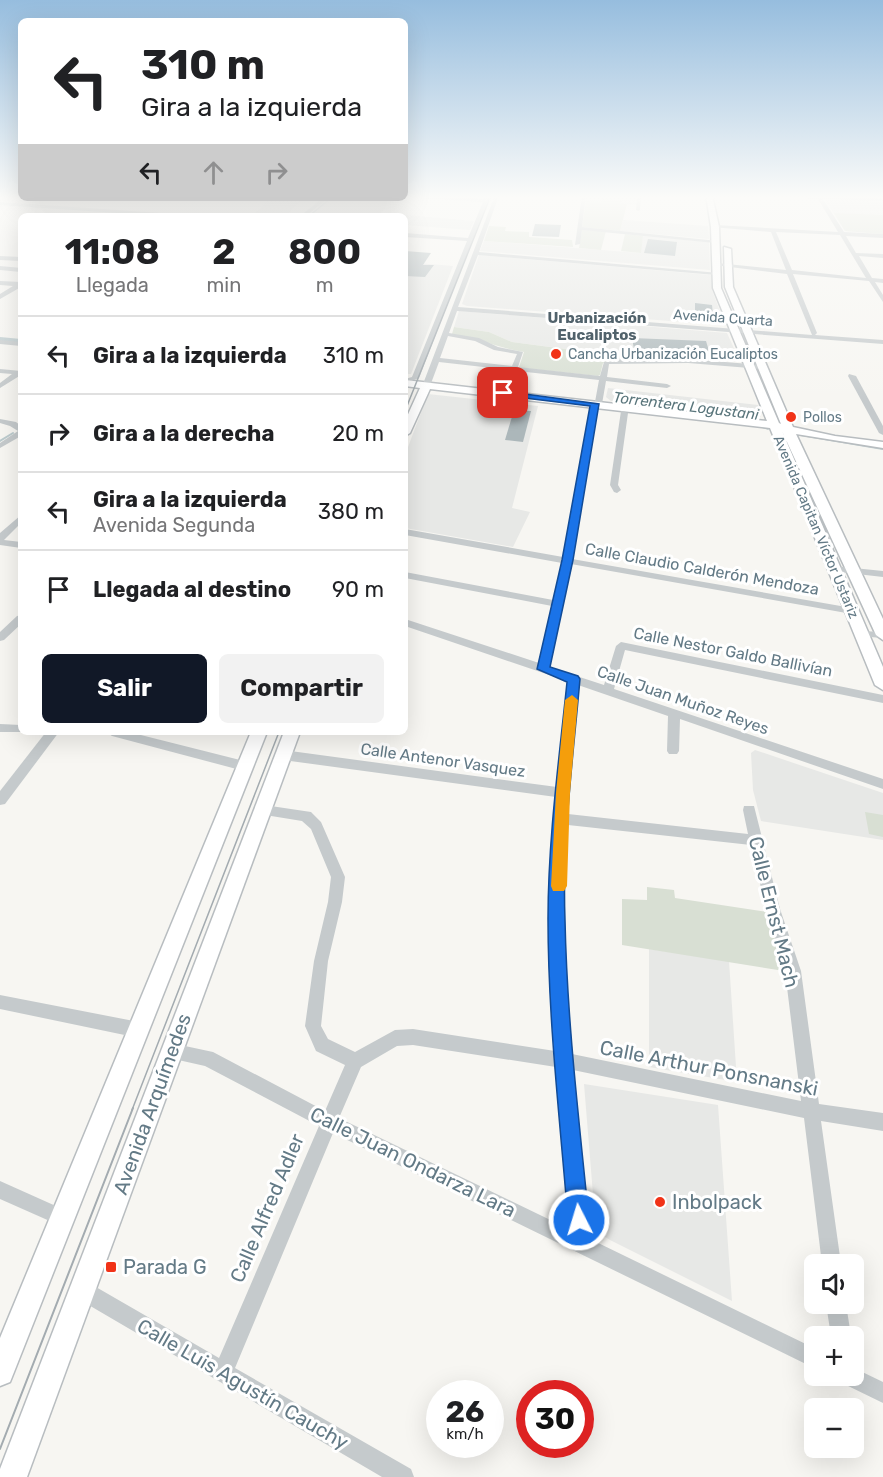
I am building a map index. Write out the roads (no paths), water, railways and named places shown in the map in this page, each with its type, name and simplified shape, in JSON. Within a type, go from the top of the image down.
[{"type":"main road","name":"Avenida Capitan Víctor Ustariz","points":[[716,264],[717,288],[883,685]]},
{"type":"main road","name":"Avenida Capitan Víctor Ustariz","points":[[728,264],[729,287],[762,367],[883,635]]},
{"type":"main road","points":[[408,384],[596,406],[624,413],[775,430],[793,437],[883,445]]},
{"type":"main road","points":[[425,387],[503,393],[775,430],[793,437],[883,452]]},
{"type":"main road","points":[[408,426],[425,387]]},
{"type":"main road","points":[[775,430],[784,417]]},
{"type":"main road","name":"Avenida Arquímedes","points":[[0,1372],[61,1216],[139,1030],[258,735]]},
{"type":"main road","name":"Avenida Arquímedes","points":[[12,1477],[291,735]]},
{"type":"street","points":[[408,382],[415,378],[460,264]]},
{"type":"street","points":[[425,387],[470,264]]},
{"type":"street","points":[[639,264],[716,269],[728,267],[883,281]]},
{"type":"street","points":[[786,264],[814,333]]},
{"type":"street","points":[[860,264],[883,300]]},
{"type":"street","points":[[0,268],[18,270]]},
{"type":"street","points":[[0,284],[18,285]]},
{"type":"street","points":[[0,297],[18,286]]},
{"type":"street","name":"Avenida Cuarta","points":[[454,308],[734,330],[814,333],[883,341]]},
{"type":"street","name":"Avenida Cuarta","points":[[747,330],[883,341]]},
{"type":"street","points":[[446,334],[477,339],[496,349],[521,353],[503,393]]},
{"type":"street","points":[[0,342],[18,344]]},
{"type":"street","points":[[436,360],[667,386]]},
{"type":"street","points":[[543,669],[606,363],[653,360],[762,367]]},
{"type":"street","points":[[0,371],[18,373]]},
{"type":"street","points":[[0,386],[18,374]]},
{"type":"street","points":[[852,376],[883,434]]},
{"type":"street","points":[[617,490],[614,485],[624,413]]},
{"type":"street","points":[[0,421],[18,427]]},
{"type":"street","points":[[0,446],[18,430]]},
{"type":"street","points":[[0,540],[18,521]]},
{"type":"street","name":"Calle Claudio Calderón Mendoza","points":[[408,533],[852,611]]},
{"type":"street","points":[[0,540],[18,544]]},
{"type":"street","points":[[834,569],[883,574]]},
{"type":"street","points":[[408,576],[558,604]]},
{"type":"street","points":[[0,638],[18,621]]},
{"type":"street","name":"Calle Juan Muñoz Reyes","points":[[408,623],[883,784]]},
{"type":"street","points":[[861,633],[883,635]]},
{"type":"street","name":"Calle Nestor Galdo Ballivían","points":[[608,691],[621,646],[883,699]]},
{"type":"street","points":[[573,679],[563,793],[556,918],[564,1060],[581,1243]]},
{"type":"street","points":[[673,751],[674,714]]},
{"type":"street","points":[[0,728],[18,729]]},
{"type":"street","points":[[0,800],[51,735]]},
{"type":"street","points":[[124,735],[244,766]]},
{"type":"street","name":"Calle Antenor Vasquez","points":[[283,755],[563,793]]},
{"type":"street","points":[[264,810],[306,816],[316,826],[338,877],[335,902],[321,961],[313,1026],[322,1045],[355,1061]]},
{"type":"street","name":"Calle Ernst Mach","points":[[749,810],[755,840],[793,971],[830,1254]]},
{"type":"street","points":[[563,819],[755,840]]},
{"type":"street","points":[[0,1002],[139,1030]]},
{"type":"street","name":"Calle Arthur Ponsnanski","points":[[355,1061],[395,1038],[413,1037],[564,1060],[810,1111],[883,1122]]},
{"type":"street","name":"Calle Juan Ondarza Lara","points":[[171,1051],[207,1058],[328,1122],[804,1353]]},
{"type":"street","name":"Calle Alfred Adler","points":[[223,1371],[355,1061]]},
{"type":"street","points":[[0,1190],[61,1216]]},
{"type":"street","name":"Calle Luis Agustín Cauchy","points":[[82,1290],[403,1477]]},
{"type":"street","points":[[864,1384],[883,1393]]},
{"type":"waterway","points":[[0,339],[18,341]]},
{"type":"waterway","name":"Torrentera Logustani","points":[[758,426],[768,429]]},
{"type":"waterway","points":[[0,441],[13,433]]},
{"type":"waterway","name":"Torrentera Logustani","points":[[801,435],[883,449]]},
{"type":"tram line","points":[[408,403],[464,264]]},
{"type":"tram line","points":[[132,1110],[278,735]]},
{"type":"tram line","points":[[0,1449],[133,1108]]},
{"type":"place","name":"Cancha Urbanización Eucaliptos","points":[[556,354]]},
{"type":"place","name":"Pollos","points":[[791,417]]},
{"type":"place","name":"Inbolpack","points":[[660,1202]]},
{"type":"place","name":"Parada G","points":[[111,1267]]},
{"type":"district","name":"Urbanización Eucaliptos","points":[[597,326]]}]
